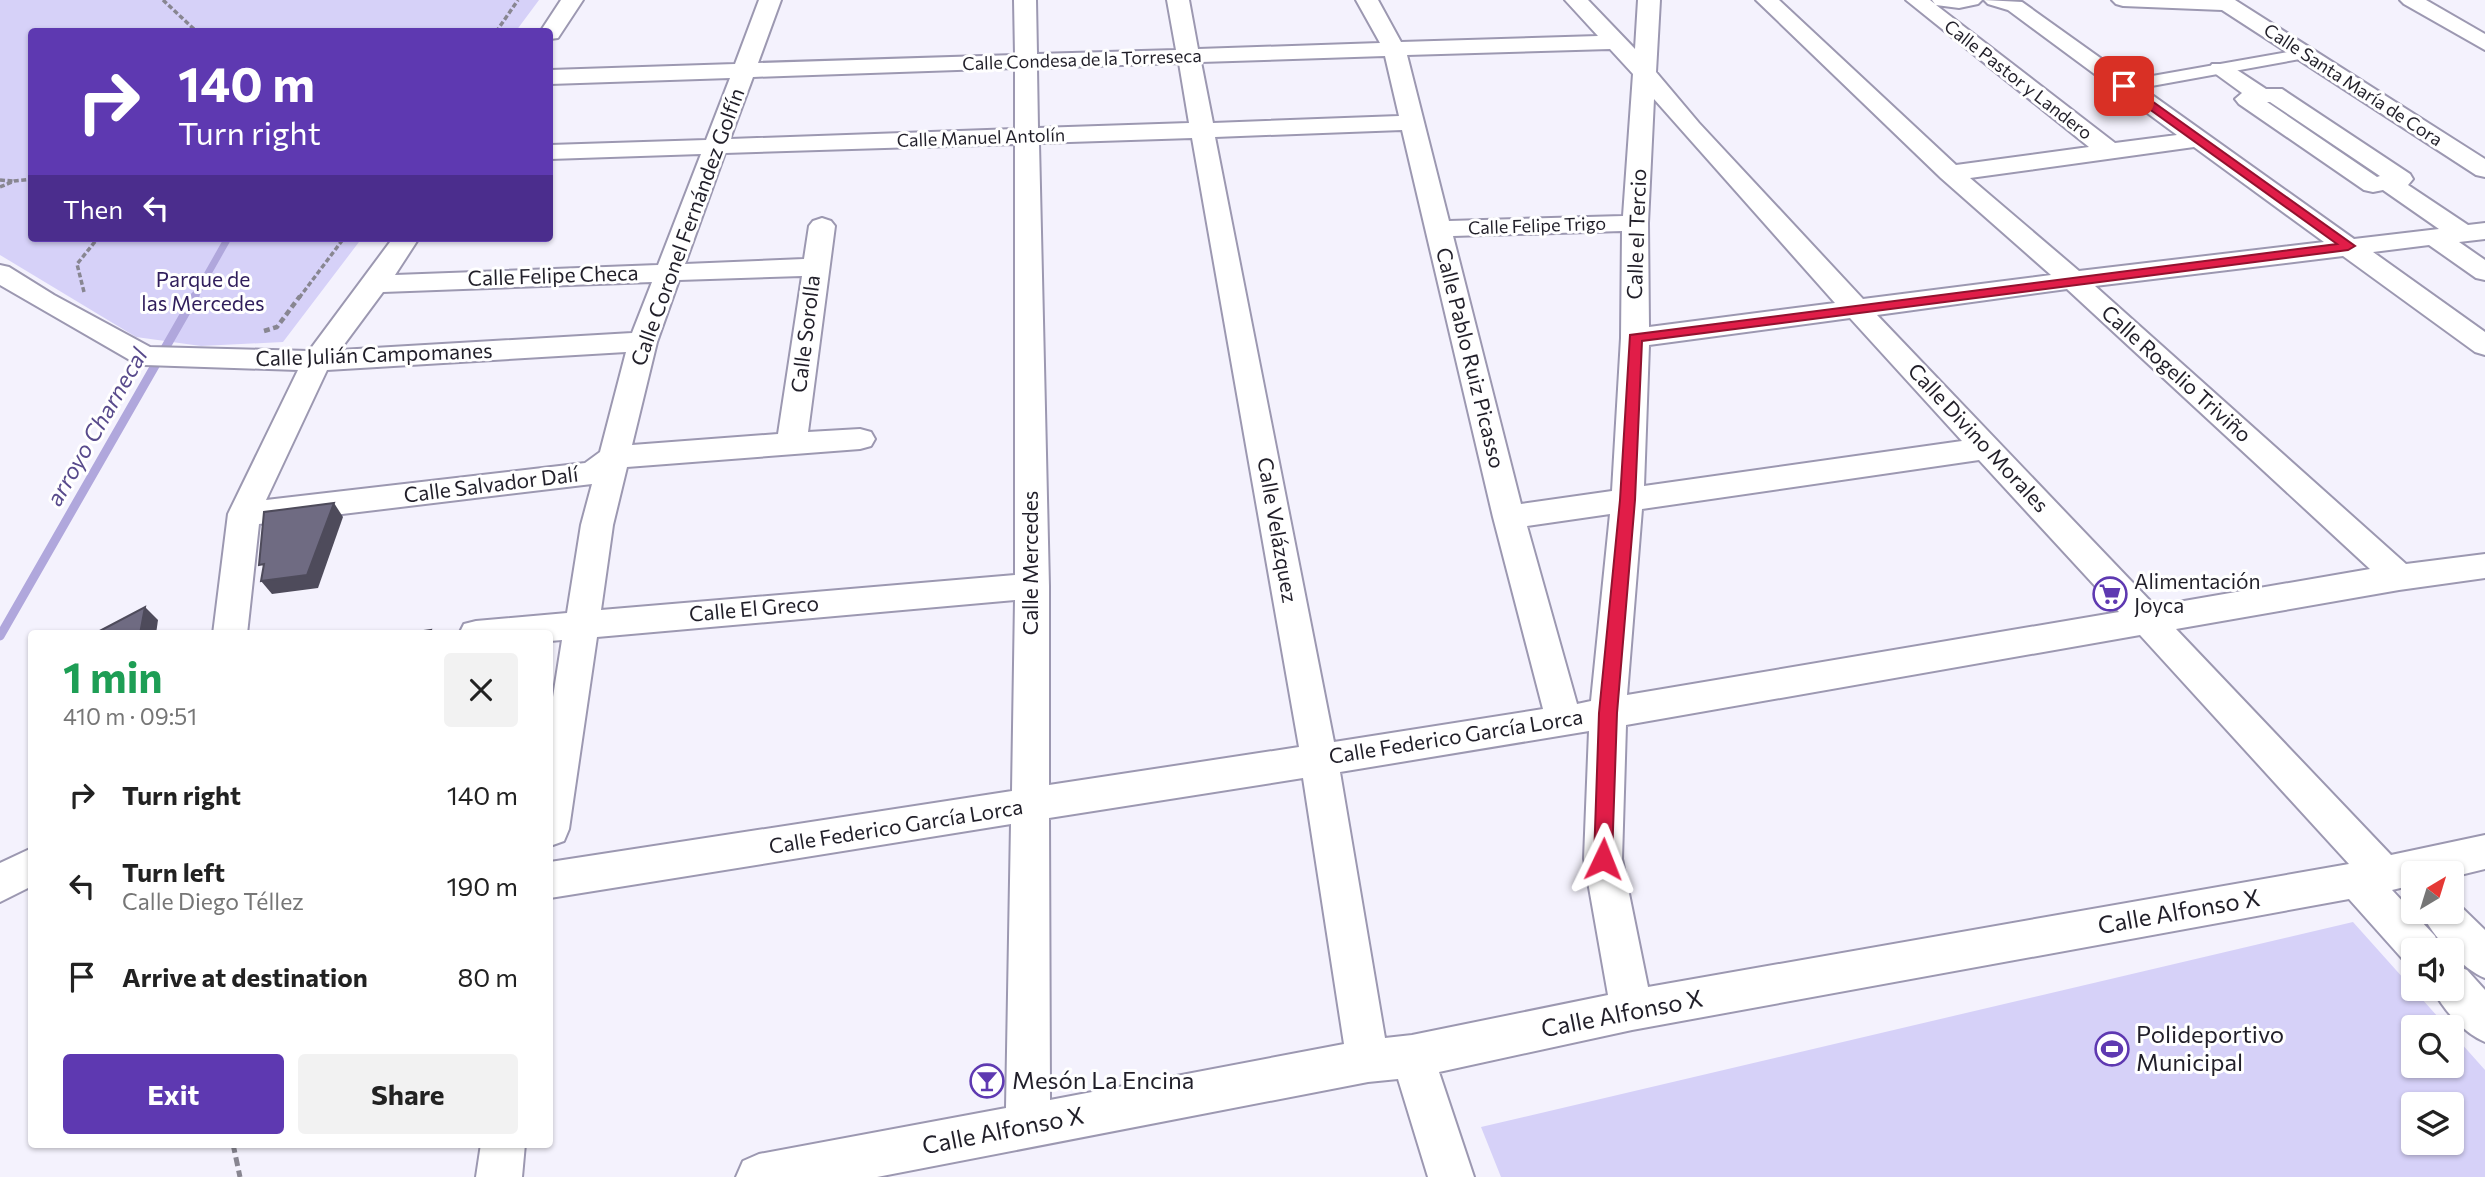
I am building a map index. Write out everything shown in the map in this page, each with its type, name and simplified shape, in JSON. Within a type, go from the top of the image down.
[{"type":"street","points":[[553,28],[572,0]]},
{"type":"street","name":"Calle Coronel Fernández Golfín","points":[[553,808],[597,525],[643,342],[770,0]]},
{"type":"street","name":"Calle Mercedes","points":[[1025,0],[1031,586],[1028,1127]]},
{"type":"street","name":"Calle Velázquez","points":[[1178,0],[1319,759],[1368,1061]]},
{"type":"street","name":"Calle Pablo Ruiz Picasso","points":[[1367,0],[1394,49],[1509,517],[1564,721]]},
{"type":"street","name":"Calle Divino Morales","points":[[1576,0],[1858,310],[2389,876],[2416,938]]},
{"type":"street","name":"Calle el Tercio","points":[[1632,1010],[1603,859],[1608,713],[1627,500],[1635,338],[1635,223],[1648,0]]},
{"type":"street","name":"Calle Rogelio Triviño","points":[[1767,0],[1950,173],[2073,280],[2399,577]]},
{"type":"street","points":[[1931,2],[1971,0]]},
{"type":"street","points":[[1995,0],[2015,6],[2485,346]]},
{"type":"street","points":[[2123,0],[2224,2]]},
{"type":"street","points":[[2411,0],[2485,43]]},
{"type":"street","name":"Calle Pastor y Landero","points":[[1931,2],[2110,151]]},
{"type":"street","name":"Calle Santa María de Cora","points":[[2224,2],[2485,170]]},
{"type":"street","name":"Calle Condesa de la Torreseca","points":[[553,77],[1614,43]]},
{"type":"street","points":[[2124,86],[2305,54]]},
{"type":"street","points":[[2220,69],[2262,96],[2274,94],[2401,179],[2387,182],[2474,233]]},
{"type":"street","name":"Calle Manuel Antolín","points":[[553,152],[1413,123]]},
{"type":"street","points":[[1950,173],[2197,139]]},
{"type":"street","name":"Calle Felipe Trigo","points":[[1438,229],[1635,223]]},
{"type":"street","name":"Calle Sorolla","points":[[792,443],[822,226]]},
{"type":"street","points":[[1635,338],[2073,280],[2474,233]]},
{"type":"street","points":[[2434,237],[2485,272]]},
{"type":"street","points":[[230,630],[243,514],[317,361],[403,242]]},
{"type":"street","name":"Calle Felipe Checa","points":[[375,284],[815,267]]},
{"type":"street","name":"Calle Julián Campomanes","points":[[0,273],[44,301],[145,356],[317,361],[643,342]]},
{"type":"street","name":"Calle Salvador Dalí","points":[[243,514],[593,473],[614,457],[860,439]]},
{"type":"street","points":[[1509,517],[1987,448]]},
{"type":"street","name":"Calle Federico García Lorca","points":[[553,880],[1564,721],[2399,577],[2485,566]]},
{"type":"street","name":"Calle El Greco","points":[[518,630],[1031,586]]},
{"type":"street","name":"Calle Alfonso X","points":[[759,1177],[1368,1061],[1412,1056],[1632,1010],[2389,876],[2485,852]]},
{"type":"street","points":[[0,884],[28,867]]},
{"type":"street","points":[[2452,924],[2485,959]]},
{"type":"street","points":[[2464,997],[2485,1021]]},
{"type":"street","points":[[1412,1056],[1451,1177]]},
{"type":"street","points":[[499,1177],[503,1148]]},
{"type":"path","points":[[163,0],[193,28]]},
{"type":"path","points":[[499,28],[518,0]]},
{"type":"path","points":[[0,180],[28,179]]},
{"type":"path","points":[[0,187],[14,181]]},
{"type":"path","points":[[95,242],[78,264],[84,292],[95,299]]},
{"type":"path","points":[[255,334],[277,327],[341,242]]},
{"type":"path","points":[[234,1148],[240,1177]]},
{"type":"green space","name":"Parque de las Mercedes","points":[[0,0],[539,0],[518,28],[28,28],[28,242],[359,242],[283,342],[201,346],[136,337],[0,255]]},
{"type":"green space","name":"Polideportivo Municipal","points":[[2353,922],[2401,976],[2401,1001],[2424,1001],[2436,1015],[2401,1015],[2401,1078],[2464,1078],[2464,1046],[2485,1070],[2485,1177],[1501,1177],[1481,1127]]},
{"type":"building","points":[[334,503],[307,575],[261,581],[264,564],[259,565],[264,512]]},
{"type":"building","points":[[145,607],[141,630],[102,630]]},
{"type":"waterway","name":"arroyo Charnecal","points":[[194,298],[226,242]]},
{"type":"waterway","name":"arroyo Charnecal","points":[[0,636],[195,296]]},
{"type":"place","name":"Alimentación Joyca","points":[[2110,594]]},
{"type":"place","name":"Polideportivo Municipal","points":[[2112,1049]]},
{"type":"place","name":"Mesón La Encina","points":[[987,1081]]},
{"type":"route","points":[[1603,859],[1608,713],[1627,500],[1635,338],[2348,246],[2124,86]]}]
